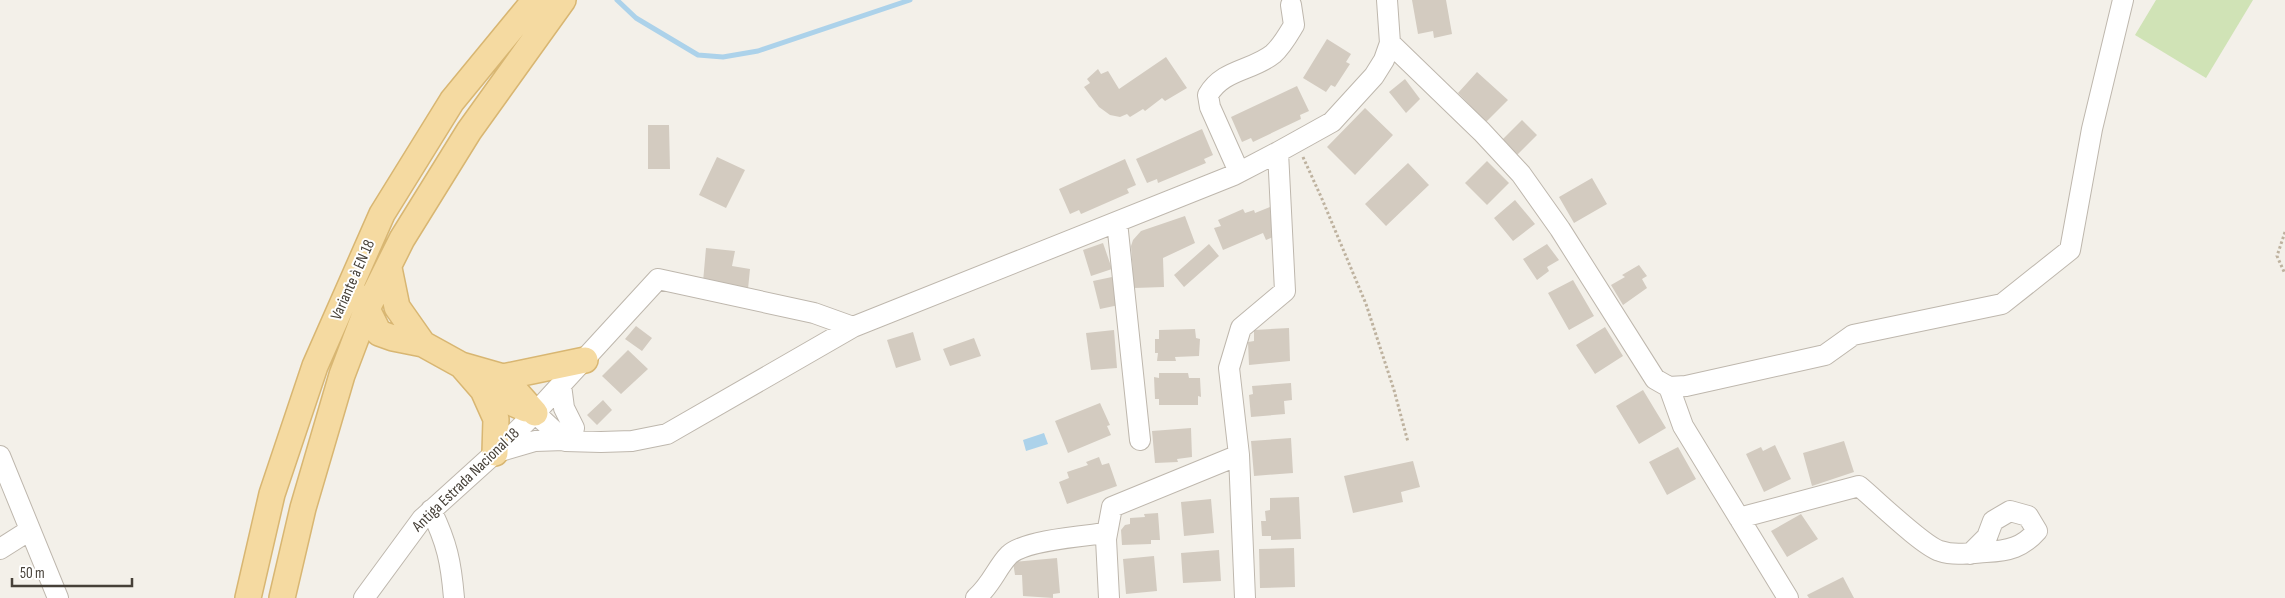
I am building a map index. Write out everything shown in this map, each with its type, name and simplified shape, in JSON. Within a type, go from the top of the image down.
[{"type":"main road","name":"Variante à EN 18","points":[[248,598],[272,494],[315,366],[382,214],[452,101],[535,0]]},
{"type":"main road","name":"Variante à EN 18","points":[[282,598],[303,508],[342,375],[349,361],[367,309],[402,239],[469,131],[564,0]]},
{"type":"main road","points":[[359,266],[367,309],[379,333],[423,344],[493,384],[535,413]]},
{"type":"main road","points":[[389,268],[397,307],[423,344]]},
{"type":"main road","points":[[338,315],[367,309],[397,307]]},
{"type":"main road","points":[[349,361],[393,338]]},
{"type":"main road","points":[[493,384],[585,360]]},
{"type":"main road","points":[[493,384],[496,419],[495,453]]},
{"type":"street","points":[[535,413],[569,434],[601,442],[632,441],[668,434],[853,327],[1239,172],[1332,122],[1374,76],[1384,60],[1390,43],[1387,0]]},
{"type":"street","points":[[1390,43],[1482,132],[1521,174],[1560,230],[1655,379],[1669,387],[1686,386],[1825,355],[1853,335],[2002,304],[2070,250],[2092,129],[2123,0]]},
{"type":"street","points":[[1239,172],[1210,107],[1208,95],[1214,84],[1272,54],[1285,40],[1294,25],[1290,2]]},
{"type":"street","points":[[1245,598],[1238,455],[1229,368],[1241,328],[1285,291],[1284,148]]},
{"type":"street","points":[[1117,222],[1140,440]]},
{"type":"street","name":"Antiga Estrada Nacional 18","points":[[364,598],[422,518],[495,453],[535,413],[658,279],[814,313],[853,327]]},
{"type":"street","points":[[561,385],[569,434]]},
{"type":"street","points":[[1669,387],[1683,426],[1788,598]]},
{"type":"street","points":[[495,453],[534,441],[569,434]]},
{"type":"street","points":[[1109,598],[1107,533],[1112,507],[1238,455]]},
{"type":"street","points":[[0,456],[58,598]]},
{"type":"street","points":[[1739,518],[1859,486],[1939,551],[1970,554]]},
{"type":"street","points":[[431,510],[445,539],[451,565],[454,598]]},
{"type":"street","points":[[0,549],[30,530]]},
{"type":"street","points":[[976,598],[988,588],[1010,555],[1027,545],[1107,533]]},
{"type":"path","points":[[1284,148],[1306,161],[1366,304],[1394,390],[1408,442]]},
{"type":"path","points":[[2285,232],[2277,256],[2285,274]]},
{"type":"green space","points":[[2156,0],[2253,0],[2206,78],[2135,35]]},
{"type":"water","points":[[1044,433],[1048,444],[1026,451],[1023,440]]},
{"type":"building","points":[[1412,0],[1446,0],[1452,34],[1434,38],[1433,31],[1418,34]]},
{"type":"building","points":[[1327,39],[1351,54],[1346,62],[1350,64],[1335,87],[1331,85],[1326,92],[1303,78]]},
{"type":"building","points":[[1166,57],[1187,88],[1165,101],[1162,98],[1145,111],[1143,109],[1130,117],[1127,114],[1120,117],[1110,115],[1099,107],[1084,87],[1090,83],[1087,79],[1098,69],[1101,74],[1108,71],[1119,89]]},
{"type":"building","points":[[1477,72],[1508,100],[1486,122],[1458,93]]},
{"type":"building","points":[[1405,79],[1420,99],[1406,113],[1389,92]]},
{"type":"building","points":[[1297,86],[1309,111],[1300,115],[1301,119],[1253,142],[1251,138],[1242,142],[1231,117]]},
{"type":"building","points":[[1365,108],[1393,135],[1355,175],[1327,147]]},
{"type":"building","points":[[1522,120],[1537,135],[1517,155],[1502,140]]},
{"type":"building","points":[[648,125],[669,125],[670,169],[648,169]]},
{"type":"building","points":[[1202,129],[1213,155],[1204,159],[1206,163],[1158,183],[1157,179],[1147,183],[1136,159]]},
{"type":"building","points":[[717,157],[745,170],[726,208],[699,195]]},
{"type":"building","points":[[1125,159],[1136,185],[1127,189],[1129,193],[1081,214],[1079,210],[1070,214],[1059,189]]},
{"type":"building","points":[[1487,161],[1509,183],[1487,205],[1465,183]]},
{"type":"building","points":[[1408,163],[1429,185],[1386,226],[1365,204]]},
{"type":"building","points":[[1592,178],[1607,204],[1574,223],[1559,197]]},
{"type":"building","points":[[1515,200],[1535,224],[1513,241],[1494,218]]},
{"type":"building","points":[[1270,207],[1273,237],[1266,240],[1263,233],[1223,250],[1214,228],[1221,226],[1218,220],[1243,209],[1245,213],[1254,210],[1255,213]]},
{"type":"building","points":[[1185,216],[1195,243],[1163,258],[1164,287],[1134,288],[1131,246],[1133,240],[1141,231]]},
{"type":"building","points":[[1103,243],[1112,269],[1091,276],[1083,250]]},
{"type":"building","points":[[1209,244],[1219,256],[1184,287],[1174,275]]},
{"type":"building","points":[[1547,244],[1559,260],[1547,267],[1549,271],[1537,280],[1523,259]]},
{"type":"building","points":[[706,248],[735,251],[732,266],[750,269],[748,289],[703,282]]},
{"type":"building","points":[[1639,265],[1647,276],[1642,279],[1647,288],[1623,305],[1611,285],[1625,277],[1622,275]]},
{"type":"building","points":[[1112,277],[1119,305],[1100,309],[1093,281]]},
{"type":"building","points":[[1573,280],[1594,316],[1569,330],[1548,293]]},
{"type":"building","points":[[636,326],[652,338],[642,351],[625,339]]},
{"type":"building","points":[[1605,327],[1623,356],[1595,374],[1576,345]]},
{"type":"building","points":[[1289,328],[1290,361],[1249,365],[1248,342],[1254,341],[1254,330]]},
{"type":"building","points":[[1195,329],[1196,338],[1200,339],[1199,356],[1175,357],[1176,361],[1157,361],[1158,353],[1155,353],[1155,339],[1159,339],[1159,330]]},
{"type":"building","points":[[1114,330],[1117,368],[1091,370],[1086,333]]},
{"type":"building","points":[[913,332],[921,360],[896,368],[887,340]]},
{"type":"building","points":[[974,338],[981,356],[950,366],[943,349]]},
{"type":"building","points":[[628,350],[648,369],[621,394],[602,376]]},
{"type":"building","points":[[1159,373],[1188,373],[1189,378],[1200,378],[1201,397],[1198,396],[1198,405],[1159,405],[1159,399],[1155,399],[1154,377],[1159,378]]},
{"type":"building","points":[[1291,383],[1292,400],[1284,401],[1285,414],[1251,417],[1249,395],[1253,394],[1252,386]]},
{"type":"building","points":[[1643,390],[1666,428],[1639,444],[1616,406]]},
{"type":"building","points":[[603,400],[612,410],[597,425],[587,415]]},
{"type":"building","points":[[1100,403],[1110,425],[1107,426],[1111,435],[1068,453],[1055,421]]},
{"type":"building","points":[[1191,428],[1192,457],[1177,459],[1178,462],[1155,463],[1152,431]]},
{"type":"building","points":[[1291,438],[1293,473],[1254,476],[1251,441]]},
{"type":"building","points":[[1844,441],[1854,472],[1812,486],[1803,453]]},
{"type":"building","points":[[1775,445],[1791,479],[1764,492],[1746,454],[1761,447],[1763,451]]},
{"type":"building","points":[[1678,447],[1696,479],[1667,495],[1649,462]]},
{"type":"building","points":[[1099,457],[1102,465],[1109,463],[1117,486],[1067,504],[1059,482],[1069,478],[1067,472],[1088,465],[1086,462]]},
{"type":"building","points":[[1413,461],[1420,487],[1401,492],[1403,502],[1353,513],[1344,476]]},
{"type":"building","points":[[1299,497],[1301,539],[1271,540],[1271,536],[1262,536],[1261,521],[1266,521],[1265,511],[1270,510],[1270,498]]},
{"type":"building","points":[[1211,499],[1214,533],[1184,536],[1181,502]]},
{"type":"building","points":[[1158,513],[1160,540],[1151,540],[1151,544],[1122,545],[1121,530],[1125,525],[1130,524],[1130,518],[1145,517],[1144,514]]},
{"type":"building","points":[[1801,514],[1818,539],[1787,557],[1771,531]]},
{"type":"building","points":[[1294,548],[1295,587],[1260,588],[1259,549]]},
{"type":"building","points":[[1219,550],[1221,581],[1183,583],[1181,553]]},
{"type":"building","points":[[1154,556],[1157,591],[1126,594],[1123,559]]},
{"type":"building","points":[[1057,558],[1060,593],[1053,594],[1053,598],[1023,596],[1022,575],[1015,575],[1013,562]]},
{"type":"building","points":[[1843,577],[1854,598],[1809,598],[1807,595]]},
{"type":"waterway","points":[[617,0],[636,18],[698,55],[723,57],[758,51],[910,0]]}]
